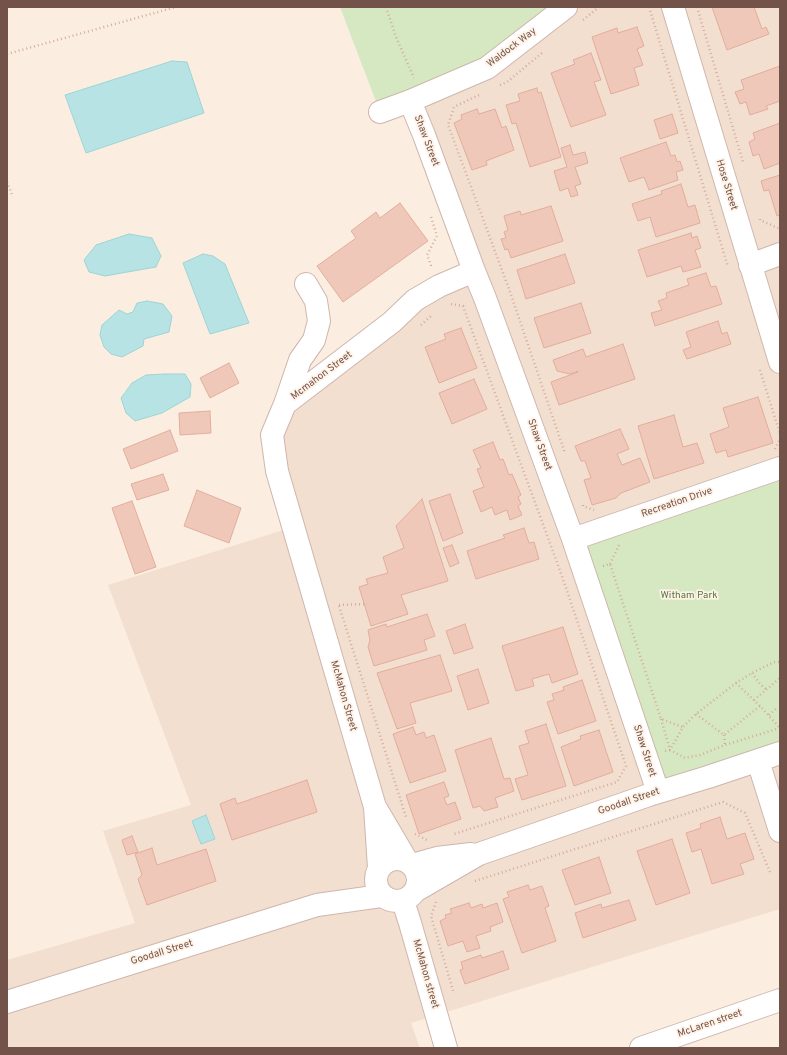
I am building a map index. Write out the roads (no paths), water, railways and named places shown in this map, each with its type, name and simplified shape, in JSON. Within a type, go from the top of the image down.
[{"type":"street","name":"Hose Street","points":[[672,7],[780,362]]},
{"type":"street","name":"Waldock Way","points":[[380,112],[416,99],[487,68],[573,14]]},
{"type":"street","name":"Shaw Street","points":[[416,99],[424,134],[573,539],[658,792]]},
{"type":"street","points":[[750,265],[780,254]]},
{"type":"street","name":"Mcmahon Street","points":[[310,585],[277,471],[272,435],[285,404],[392,322],[415,300],[439,286],[474,271]]},
{"type":"street","points":[[285,404],[300,360],[314,340],[319,321],[316,301],[306,284]]},
{"type":"street","name":"Recreation Drive","points":[[573,539],[780,468]]},
{"type":"street","name":"McMahon Street","points":[[310,585],[376,807]]},
{"type":"street","name":"Goodall Street","points":[[409,896],[479,854],[658,792],[780,753]]},
{"type":"street","points":[[758,761],[780,831]]},
{"type":"street","points":[[376,807],[409,863],[416,871],[418,878],[418,885],[409,896],[397,902],[392,901],[379,879],[376,807]]},
{"type":"street","name":"Goodall Street","points":[[409,863],[437,858],[479,854]]},
{"type":"street","points":[[379,879],[387,861],[397,859],[409,863]]},
{"type":"street","name":"Goodall Street","points":[[7,1002],[317,905],[379,879]]},
{"type":"street","name":"McMahon street","points":[[409,896],[410,923],[446,1048]]},
{"type":"street","name":"McLaren street","points":[[641,1048],[780,1000]]},
{"type":"water","points":[[172,61],[187,62],[204,113],[86,153],[65,95]]},
{"type":"water","points":[[129,234],[152,238],[161,256],[156,267],[105,276],[89,272],[84,260],[96,245]]},
{"type":"water","points":[[203,254],[213,256],[225,264],[249,323],[210,334],[183,263]]},
{"type":"water","points":[[147,301],[163,304],[172,316],[169,332],[144,339],[143,346],[122,357],[111,354],[104,347],[100,335],[102,325],[119,310],[127,314],[133,312],[137,303]]},
{"type":"water","points":[[185,374],[191,384],[190,397],[162,413],[135,421],[126,413],[121,398],[132,383],[146,375]]},
{"type":"water","points":[[206,815],[215,839],[201,844],[192,821]]},
{"type":"park label","name":"Witham Park","points":[[689,596]]}]
